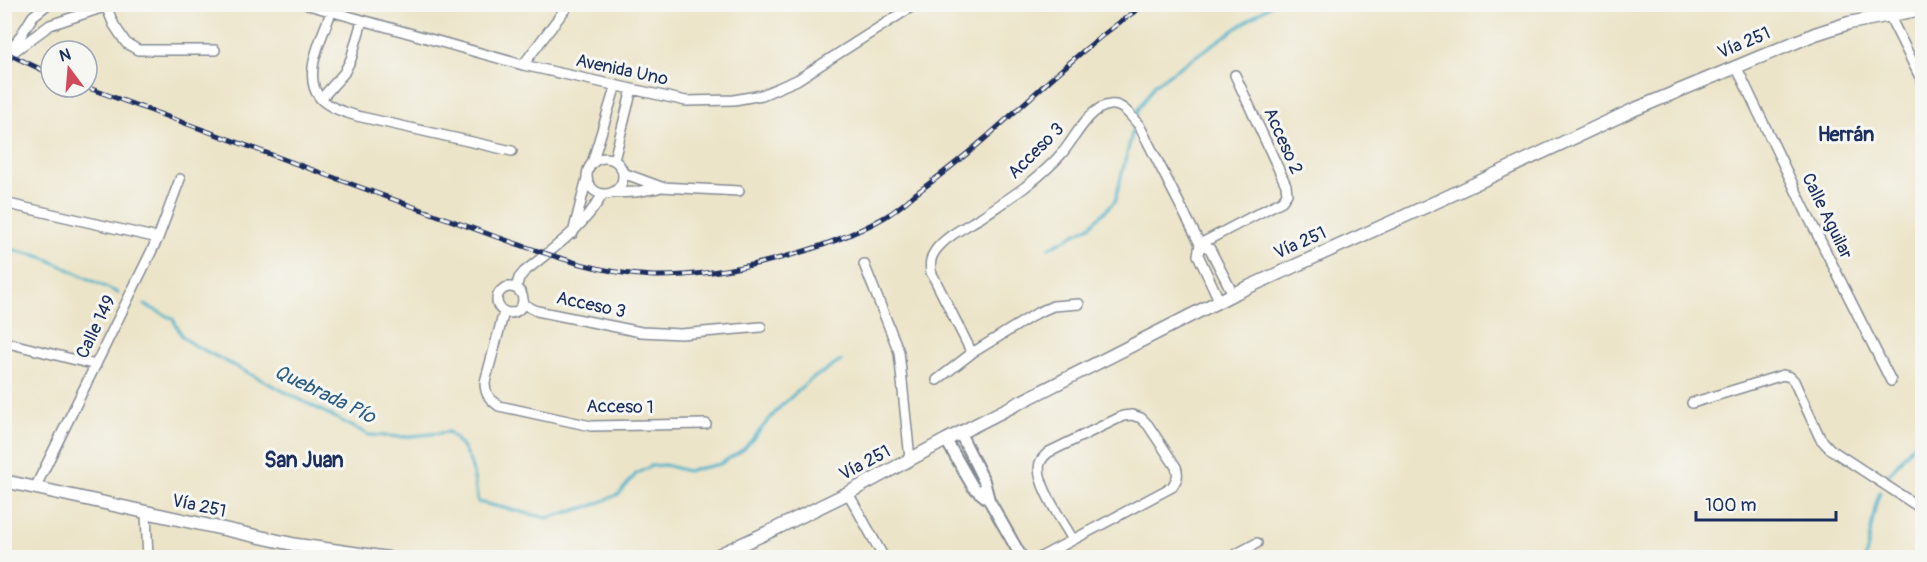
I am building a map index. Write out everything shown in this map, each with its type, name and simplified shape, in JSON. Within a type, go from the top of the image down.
[{"type":"main road","name":"Vía 251","points":[[712,558],[848,493],[946,440],[1220,300],[1633,110],[1815,34],[1849,23],[1923,9]]},
{"type":"main road","name":"Vía 251","points":[[4,481],[297,545],[387,558]]},
{"type":"street","points":[[7,59],[33,16],[48,4]]},
{"type":"street","name":"Avenida Uno","points":[[305,4],[523,64],[686,101],[734,100],[762,95],[797,80],[902,8],[916,4]]},
{"type":"street","points":[[523,64],[569,4]]},
{"type":"street","points":[[7,59],[50,25],[108,5],[114,25],[126,43],[138,50],[215,50]]},
{"type":"street","points":[[331,12],[312,73],[314,89],[321,99],[336,109],[357,116],[512,151]]},
{"type":"street","points":[[1889,15],[1923,81]]},
{"type":"street","points":[[321,99],[344,73],[351,59],[362,21]]},
{"type":"street","name":"Calle Aguilar","points":[[1736,66],[1891,381]]},
{"type":"street","name":"Acceso 2","points":[[1200,244],[1282,201],[1287,194],[1286,184],[1235,75]]},
{"type":"street","points":[[573,233],[588,170],[616,85]]},
{"type":"street","points":[[614,160],[632,88]]},
{"type":"street","name":"Acceso 3","points":[[972,353],[932,272],[930,261],[935,250],[949,237],[1004,203],[1032,182],[1062,154],[1092,114],[1100,108],[1110,105],[1119,106],[1127,111],[1139,125],[1200,244]]},
{"type":"street","points":[[516,288],[524,272],[573,233],[607,193],[618,189],[623,173],[614,160],[599,159],[592,163]]},
{"type":"street","points":[[623,173],[661,187]]},
{"type":"street","points":[[587,178],[590,186],[596,191],[607,193],[635,192],[661,187],[739,191]]},
{"type":"street","name":"Calle 149","points":[[35,488],[158,238],[180,179]]},
{"type":"street","points":[[4,203],[158,238]]},
{"type":"street","points":[[1220,300],[1198,255],[1200,244],[1210,249],[1233,294]]},
{"type":"street","points":[[864,264],[899,352],[910,459]]},
{"type":"street","points":[[504,288],[516,288],[524,298],[523,304],[516,313],[504,312],[500,309],[497,297],[504,288]]},
{"type":"street","name":"Acceso 3","points":[[523,304],[537,311],[641,332],[681,334],[761,327]]},
{"type":"street","points":[[937,380],[972,353],[1037,313],[1053,306],[1079,304]]},
{"type":"street","name":"Acceso 1","points":[[504,312],[485,382],[485,392],[499,406],[591,426],[706,424]]},
{"type":"street","points":[[4,342],[96,365]]},
{"type":"street","points":[[1692,403],[1774,377],[1783,375],[1790,377],[1794,381],[1820,438],[1830,449],[1923,509]]},
{"type":"street","points":[[1039,558],[1072,538],[1172,487],[1178,474],[1176,467],[1148,425],[1140,418],[1132,415],[1123,416],[1043,457],[1039,465],[1039,474],[1050,501],[1072,538]]},
{"type":"street","points":[[960,433],[984,481],[989,500],[1022,558]]},
{"type":"street","points":[[946,440],[973,487],[989,500]]},
{"type":"street","points":[[848,493],[884,558]]},
{"type":"street","points":[[146,513],[148,558]]},
{"type":"street","points":[[1229,558],[1257,543]]},
{"type":"street","points":[[297,545],[350,558]]},
{"type":"waterway","name":"Quebrada Pío","points":[[1049,248],[1090,226],[1115,201],[1138,110],[1155,84],[1272,4]]},
{"type":"waterway","name":"Quebrada Pío","points":[[4,248],[43,257],[118,293]]},
{"type":"waterway","name":"Quebrada Pío","points":[[145,305],[173,319],[182,336],[192,344],[369,435],[403,437],[449,432],[468,456],[478,502],[547,518],[594,505],[619,494],[636,474],[651,466],[665,465],[687,471],[720,464],[744,449],[780,407],[810,380],[841,361]]},
{"type":"waterway","points":[[1887,477],[1922,434]]},
{"type":"waterway","points":[[1865,558],[1880,492]]},
{"type":"railway","points":[[99,92],[550,255],[612,271],[653,276],[681,275],[773,260],[833,241],[885,217],[974,148],[1082,52],[1146,4]]},
{"type":"railway","points":[[4,52],[39,68]]},
{"type":"district","name":"Herrán","points":[[1846,134]]},
{"type":"district","name":"San Juan","points":[[304,460]]}]
